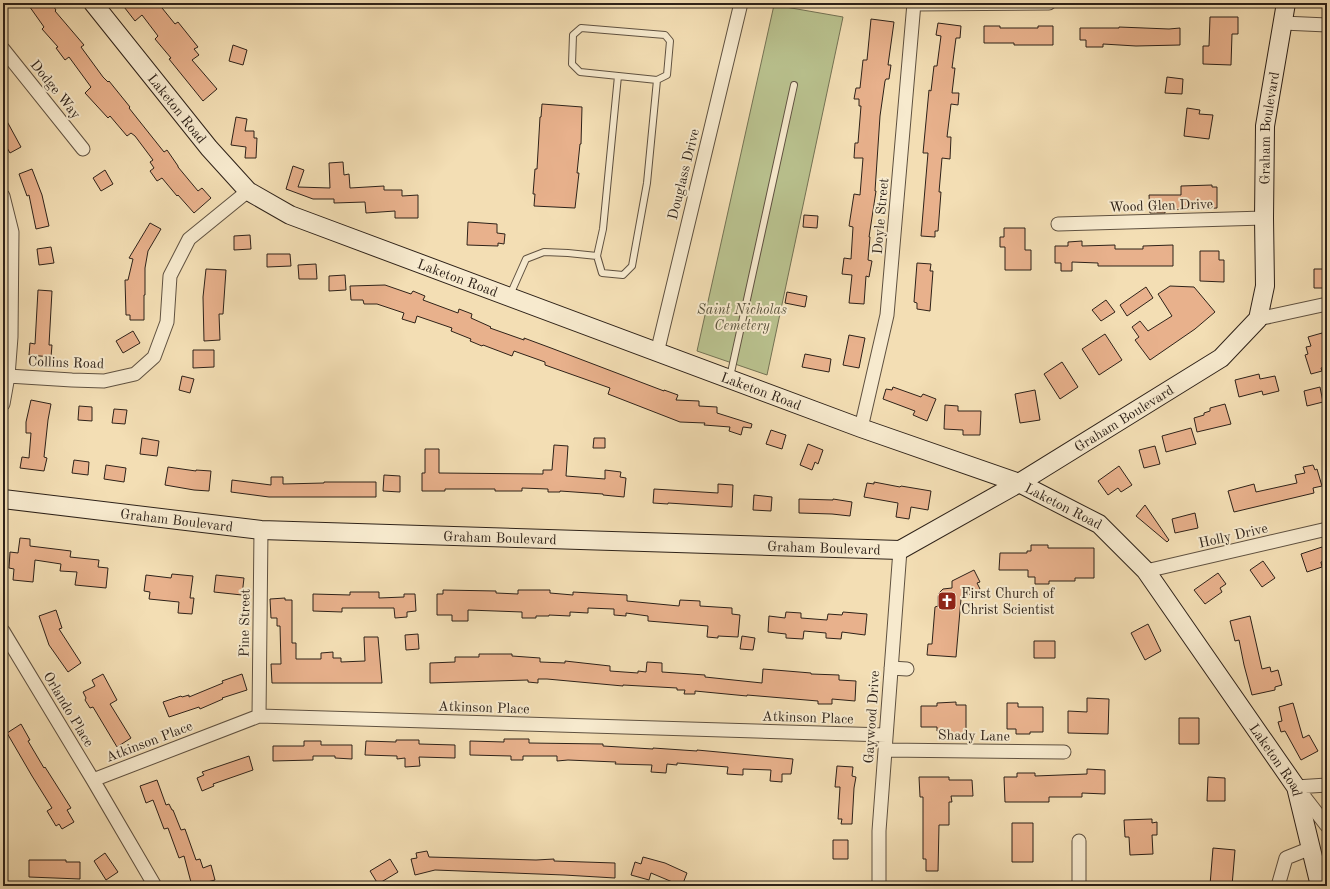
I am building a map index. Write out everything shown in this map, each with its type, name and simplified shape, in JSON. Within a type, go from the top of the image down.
[{"type":"street","name":"Laketon Road","points":[[93,3],[209,148],[248,191],[290,215],[729,380],[861,428],[1020,482],[1099,524],[1146,571],[1296,787],[1320,886]]},
{"type":"street","name":"Douglass Drive","points":[[656,352],[741,3]]},
{"type":"street","points":[[914,3],[1049,3]]},
{"type":"street","name":"Doyle Street","points":[[861,428],[887,315],[914,3]]},
{"type":"street","name":"Graham Boulevard","points":[[3,499],[261,530],[900,550],[1020,482],[1221,358],[1258,319],[1265,286],[1265,126],[1286,3]]},
{"type":"street","points":[[1283,23],[1327,25]]},
{"type":"street","name":"Dodge Way","points":[[3,49],[83,149]]},
{"type":"street","name":"Collins Road","points":[[8,376],[104,381],[135,374],[154,357],[167,322],[170,276],[189,239],[248,191]]},
{"type":"street","points":[[3,196],[12,232],[11,337],[8,376],[3,404]]},
{"type":"street","name":"Wood Glen Drive","points":[[1058,224],[1264,218]]},
{"type":"street","points":[[1258,319],[1327,304]]},
{"type":"street","name":"Holly Drive","points":[[1146,571],[1327,529]]},
{"type":"street","name":"Pine Street","points":[[259,716],[261,530]]},
{"type":"street","name":"Gaywood Drive","points":[[879,886],[879,831],[900,550]]},
{"type":"street","name":"Orlando Place","points":[[3,631],[93,780],[154,886]]},
{"type":"street","points":[[891,668],[907,669]]},
{"type":"street","name":"Atkinson Place","points":[[93,780],[259,716],[886,735]]},
{"type":"street","name":"Shady Lane","points":[[885,750],[1064,752]]},
{"type":"street","points":[[1296,787],[1327,785]]},
{"type":"street","points":[[1296,787],[1327,826]]},
{"type":"street","points":[[1079,841],[1079,886]]},
{"type":"street","points":[[1278,886],[1286,858],[1311,848]]},
{"type":"lane","points":[[581,28],[665,35],[670,41],[666,75],[657,80],[580,72],[572,64],[573,35],[581,28]]},
{"type":"lane","points":[[618,76],[603,229],[596,256],[602,272],[623,276],[632,266],[648,183],[657,80]]},
{"type":"lane","points":[[729,380],[794,85]]},
{"type":"lane","points":[[509,297],[526,259],[544,252],[596,256]]},
{"type":"green space","name":"Saint Nicholas Cemetery","points":[[774,5],[843,17],[767,375],[697,351]]},
{"type":"building","points":[[27,3],[51,3],[56,10],[55,11],[84,45],[81,47],[103,77],[108,82],[109,81],[164,152],[167,150],[178,167],[198,191],[202,188],[211,198],[194,213],[162,178],[157,181],[150,171],[154,168],[150,162],[153,160],[135,136],[131,133],[127,136],[110,116],[108,118],[85,93],[91,87],[69,57],[65,60],[56,48],[58,47],[42,29],[44,27]]},
{"type":"building","points":[[121,3],[158,3],[175,24],[178,22],[198,47],[194,49],[199,55],[192,60],[217,89],[203,101],[169,59],[171,58],[155,39],[158,36],[142,15],[135,21]]},
{"type":"building","points":[[1210,17],[1238,17],[1238,34],[1232,34],[1231,65],[1203,64],[1203,46],[1209,46]]},
{"type":"building","points":[[871,19],[894,22],[888,65],[891,65],[889,79],[886,79],[885,81],[880,116],[876,191],[869,237],[868,260],[872,261],[869,277],[866,276],[864,304],[849,303],[852,275],[842,274],[844,258],[851,259],[853,227],[849,226],[854,194],[860,195],[863,158],[854,158],[855,143],[858,143],[861,106],[859,106],[859,99],[854,99],[856,88],[860,88],[863,60],[867,60]]},
{"type":"building","points":[[938,23],[961,26],[960,38],[956,38],[952,68],[955,68],[952,93],[959,93],[958,105],[951,104],[947,137],[951,137],[950,159],[942,158],[938,231],[935,231],[935,237],[921,236],[928,153],[923,153],[929,90],[931,91],[934,66],[937,66],[941,36],[936,35]]},
{"type":"building","points":[[984,26],[1000,26],[1000,28],[1038,28],[1038,26],[1053,26],[1053,45],[984,43]]},
{"type":"building","points":[[1080,28],[1180,28],[1180,45],[1136,46],[1103,44],[1103,47],[1086,47],[1086,40],[1080,40]]},
{"type":"building","points":[[233,45],[247,50],[243,65],[229,61]]},
{"type":"building","points":[[1167,77],[1183,79],[1182,94],[1165,93]]},
{"type":"building","points":[[542,104],[582,107],[581,144],[577,173],[579,173],[575,208],[534,206],[535,194],[533,194],[535,169],[537,169]]},
{"type":"building","points":[[1187,108],[1200,110],[1199,114],[1213,115],[1209,139],[1184,136]]},
{"type":"building","points":[[3,114],[21,147],[10,153],[3,141]]},
{"type":"building","points":[[236,117],[247,119],[245,131],[254,131],[254,138],[257,138],[256,158],[245,158],[246,147],[231,145]]},
{"type":"building","points":[[343,162],[344,175],[349,174],[350,188],[384,186],[384,190],[402,190],[402,196],[418,195],[418,218],[395,218],[395,211],[366,213],[365,202],[334,203],[334,199],[313,199],[286,189],[293,166],[304,170],[298,187],[330,188],[329,163]]},
{"type":"building","points":[[32,169],[42,195],[49,226],[36,229],[29,195],[27,196],[19,174]]},
{"type":"building","points":[[105,170],[113,184],[101,191],[93,178]]},
{"type":"building","points":[[1212,185],[1212,187],[1217,187],[1217,208],[1165,210],[1165,213],[1150,213],[1149,195],[1181,195],[1181,186]]},
{"type":"building","points":[[804,215],[818,216],[817,228],[803,227]]},
{"type":"building","points":[[468,222],[497,224],[497,233],[505,234],[504,244],[498,243],[498,246],[467,245]]},
{"type":"building","points":[[150,223],[161,229],[148,251],[145,268],[144,320],[130,320],[130,315],[126,315],[125,280],[128,280],[133,259],[129,258]]},
{"type":"building","points":[[1004,228],[1025,228],[1025,250],[1031,250],[1031,270],[1005,270],[1005,247],[1000,247],[1000,237],[1004,237]]},
{"type":"building","points":[[250,235],[251,249],[234,250],[234,236]]},
{"type":"building","points":[[1082,241],[1082,246],[1115,245],[1115,249],[1143,249],[1143,246],[1173,245],[1173,266],[1098,266],[1098,263],[1072,262],[1072,271],[1061,271],[1061,263],[1055,263],[1055,246],[1068,246],[1068,242]]},
{"type":"building","points":[[51,247],[54,263],[39,265],[37,249]]},
{"type":"building","points":[[1200,251],[1219,251],[1219,260],[1224,260],[1224,282],[1200,281]]},
{"type":"building","points":[[267,254],[290,254],[291,266],[267,267]]},
{"type":"building","points":[[917,263],[931,264],[930,271],[933,271],[930,311],[917,309],[917,303],[914,302]]},
{"type":"building","points":[[316,264],[317,279],[299,279],[298,265]]},
{"type":"building","points":[[206,269],[226,270],[223,314],[219,314],[220,340],[204,341],[203,297]]},
{"type":"building","points":[[1314,269],[1327,269],[1327,288],[1314,288]]},
{"type":"building","points":[[345,275],[346,290],[329,291],[329,276]]},
{"type":"building","points":[[385,285],[411,294],[413,291],[425,296],[423,300],[458,313],[459,309],[472,314],[471,318],[491,327],[490,328],[524,340],[524,338],[678,395],[676,400],[699,401],[699,406],[717,407],[717,413],[752,424],[751,428],[743,427],[741,435],[729,431],[730,427],[704,425],[705,423],[680,422],[608,394],[610,388],[545,365],[545,362],[514,351],[512,356],[483,345],[482,346],[470,341],[471,339],[451,331],[452,328],[417,316],[415,323],[402,319],[404,313],[377,304],[364,304],[363,300],[351,300],[350,286]]},
{"type":"building","points":[[1170,286],[1194,287],[1215,312],[1195,329],[1150,360],[1135,340],[1139,337],[1132,327],[1140,321],[1148,331],[1172,316],[1158,294]]},
{"type":"building","points":[[1146,287],[1153,298],[1127,316],[1120,305]]},
{"type":"building","points":[[38,290],[52,291],[49,345],[52,345],[51,357],[29,355],[30,343],[35,344]]},
{"type":"building","points":[[787,292],[807,296],[805,307],[785,303]]},
{"type":"building","points":[[1106,300],[1115,312],[1101,321],[1092,310]]},
{"type":"building","points":[[133,331],[140,343],[123,353],[116,341]]},
{"type":"building","points":[[1322,333],[1324,341],[1327,340],[1327,366],[1321,368],[1322,371],[1311,374],[1305,355],[1308,354],[1306,347],[1311,346],[1308,337]]},
{"type":"building","points":[[1105,334],[1122,360],[1099,375],[1082,349]]},
{"type":"building","points":[[849,335],[865,338],[859,368],[843,365]]},
{"type":"building","points":[[193,350],[214,350],[214,367],[193,368]]},
{"type":"building","points":[[805,354],[831,359],[829,372],[802,367]]},
{"type":"building","points":[[1062,362],[1078,387],[1060,399],[1044,374]]},
{"type":"building","points":[[1259,374],[1260,379],[1275,376],[1279,391],[1263,395],[1262,391],[1239,397],[1235,380]]},
{"type":"building","points":[[182,376],[194,379],[190,393],[179,390]]},
{"type":"building","points":[[893,387],[921,397],[923,394],[936,399],[927,421],[913,415],[915,411],[883,399],[886,389],[892,390]]},
{"type":"building","points":[[1320,387],[1323,402],[1307,406],[1304,391]]},
{"type":"building","points":[[1035,390],[1040,420],[1020,423],[1015,394]]},
{"type":"building","points":[[31,400],[51,404],[44,457],[47,458],[44,471],[20,468],[22,457],[29,458],[31,433],[26,433],[26,422]]},
{"type":"building","points":[[1225,404],[1231,424],[1197,432],[1194,418],[1204,415],[1204,413],[1210,411],[1210,408]]},
{"type":"building","points":[[945,405],[958,406],[958,411],[981,411],[980,435],[963,435],[963,430],[944,429]]},
{"type":"building","points":[[79,406],[92,407],[92,421],[78,420]]},
{"type":"building","points":[[114,409],[127,410],[125,424],[112,423]]},
{"type":"building","points":[[1191,428],[1196,444],[1166,452],[1162,436]]},
{"type":"building","points":[[771,430],[786,435],[782,449],[766,444]]},
{"type":"building","points":[[142,438],[159,441],[157,456],[140,454]]},
{"type":"building","points":[[594,438],[605,438],[605,448],[593,448]]},
{"type":"building","points":[[808,444],[823,450],[818,464],[815,462],[812,470],[800,465]]},
{"type":"building","points":[[554,445],[568,446],[566,476],[605,479],[605,470],[621,472],[620,477],[626,478],[624,497],[560,491],[548,492],[548,489],[522,488],[522,491],[495,491],[495,489],[445,489],[445,491],[422,491],[422,473],[425,473],[425,449],[439,449],[439,473],[543,474],[543,470],[552,470]]},
{"type":"building","points":[[1155,446],[1160,464],[1144,468],[1139,450]]},
{"type":"building","points":[[74,460],[89,462],[88,475],[72,473]]},
{"type":"building","points":[[106,465],[126,468],[124,482],[104,479]]},
{"type":"building","points":[[1313,465],[1315,470],[1317,469],[1322,486],[1313,488],[1314,493],[1234,512],[1228,491],[1254,484],[1256,492],[1297,483],[1295,475],[1305,473],[1303,467]]},
{"type":"building","points":[[1119,466],[1132,485],[1121,492],[1118,488],[1108,495],[1098,481]]},
{"type":"building","points":[[168,467],[196,471],[211,471],[209,491],[165,485]]},
{"type":"building","points":[[384,475],[400,476],[400,492],[383,491]]},
{"type":"building","points":[[271,477],[283,477],[283,484],[376,482],[376,497],[269,497],[231,492],[232,480],[271,485]]},
{"type":"building","points":[[874,482],[931,491],[928,510],[911,507],[909,519],[896,517],[898,503],[864,497],[867,483],[874,484]]},
{"type":"building","points":[[718,484],[733,485],[732,507],[653,503],[654,489],[718,493]]},
{"type":"building","points":[[754,495],[772,497],[771,511],[753,510]]},
{"type":"building","points":[[799,499],[833,499],[852,502],[850,516],[799,513]]},
{"type":"building","points":[[1145,505],[1169,540],[1167,542],[1136,516]]},
{"type":"building","points":[[1195,513],[1198,528],[1175,533],[1172,519]]},
{"type":"building","points":[[20,538],[30,539],[30,546],[71,551],[70,557],[99,560],[98,567],[108,568],[106,588],[75,585],[77,572],[60,571],[61,564],[35,560],[33,582],[13,580],[14,569],[9,568],[10,552],[18,553]]},
{"type":"building","points":[[1031,545],[1048,545],[1048,548],[1094,548],[1094,578],[1075,578],[1075,581],[1049,581],[1049,584],[1035,584],[1035,577],[1028,577],[1028,570],[999,570],[1000,553],[1027,553],[1027,551],[1031,551]]},
{"type":"building","points":[[1322,547],[1326,560],[1321,562],[1322,567],[1307,572],[1301,554]]},
{"type":"building","points":[[1263,561],[1275,578],[1262,587],[1250,570]]},
{"type":"building","points":[[974,570],[980,582],[977,583],[980,589],[961,599],[956,657],[927,655],[928,644],[932,644],[935,607],[938,606],[939,593],[943,589],[952,588],[952,581]]},
{"type":"building","points":[[1218,573],[1226,584],[1220,588],[1222,592],[1205,604],[1194,590]]},
{"type":"building","points":[[172,574],[193,576],[190,598],[194,598],[192,614],[178,613],[179,602],[149,599],[150,592],[144,591],[146,575],[171,578]]},
{"type":"building","points":[[216,575],[244,578],[242,595],[214,592]]},
{"type":"building","points":[[443,590],[496,591],[496,593],[518,594],[518,590],[550,590],[550,593],[573,595],[573,592],[627,595],[627,601],[679,606],[680,600],[700,601],[700,606],[732,608],[732,614],[740,615],[738,637],[707,637],[708,626],[648,621],[648,616],[626,613],[626,616],[614,615],[614,609],[588,608],[588,613],[570,612],[570,616],[549,615],[536,616],[536,618],[522,618],[522,612],[468,610],[468,621],[452,621],[452,615],[437,615],[437,594],[443,594]]},
{"type":"building","points":[[350,592],[379,592],[379,598],[404,597],[404,594],[415,594],[416,611],[407,612],[407,617],[395,618],[394,608],[342,608],[342,612],[313,611],[313,594],[350,595]]},
{"type":"building","points":[[285,598],[285,600],[292,600],[292,643],[296,643],[296,659],[321,659],[321,653],[333,652],[333,658],[341,658],[341,662],[365,661],[364,637],[378,637],[382,683],[272,683],[271,664],[281,664],[280,626],[277,626],[277,618],[271,618],[270,599]]},
{"type":"building","points":[[56,610],[62,628],[59,629],[81,663],[68,672],[49,645],[39,616]]},
{"type":"building","points":[[786,612],[801,613],[801,618],[827,620],[828,614],[842,615],[843,612],[867,614],[865,635],[842,632],[841,639],[826,638],[826,633],[804,631],[803,639],[786,638],[786,634],[768,632],[769,616],[785,618]]},
{"type":"building","points":[[1250,616],[1262,669],[1270,667],[1271,672],[1278,670],[1282,685],[1275,687],[1275,690],[1252,695],[1239,640],[1235,641],[1230,621]]},
{"type":"building","points":[[1148,624],[1161,651],[1145,660],[1131,633]]},
{"type":"building","points":[[418,634],[419,649],[406,650],[405,635]]},
{"type":"building","points":[[742,636],[755,638],[753,650],[740,649]]},
{"type":"building","points":[[1034,641],[1055,641],[1055,658],[1034,658]]},
{"type":"building","points":[[479,654],[512,654],[512,656],[540,658],[540,662],[565,663],[565,661],[610,666],[610,671],[638,673],[638,671],[646,672],[647,662],[662,663],[662,672],[705,675],[705,677],[762,683],[763,669],[811,674],[839,675],[839,680],[856,681],[855,701],[832,699],[832,704],[818,704],[818,701],[695,691],[695,694],[684,694],[685,690],[677,690],[677,688],[623,686],[547,679],[538,679],[538,683],[528,682],[528,680],[430,683],[430,663],[455,662],[455,657],[479,657]]},
{"type":"building","points":[[103,674],[117,700],[110,704],[131,738],[117,747],[93,707],[90,708],[85,700],[86,698],[83,692],[95,686],[92,680]]},
{"type":"building","points":[[242,674],[247,690],[222,698],[223,699],[200,709],[199,707],[169,717],[163,702],[181,696],[189,695],[189,697],[223,683],[222,681]]},
{"type":"building","points":[[1087,698],[1109,699],[1108,734],[1068,733],[1068,711],[1087,712]]},
{"type":"building","points":[[956,702],[956,705],[966,705],[966,735],[948,735],[948,731],[937,731],[937,727],[921,727],[921,706],[937,706],[937,703]]},
{"type":"building","points":[[1007,703],[1018,703],[1018,707],[1043,707],[1043,732],[1016,734],[1016,729],[1007,729]]},
{"type":"building","points":[[1293,703],[1303,738],[1309,735],[1318,751],[1301,760],[1285,731],[1281,732],[1278,722],[1282,721],[1279,707]]},
{"type":"building","points":[[1179,718],[1199,718],[1199,744],[1179,744]]},
{"type":"building","points":[[21,724],[30,740],[28,741],[44,768],[45,767],[71,808],[67,810],[74,822],[62,829],[59,824],[56,826],[47,811],[52,808],[7,733]]},
{"type":"building","points":[[504,739],[529,739],[529,743],[603,744],[603,746],[697,750],[793,759],[791,774],[782,774],[782,782],[770,781],[771,770],[743,769],[743,775],[727,774],[728,767],[677,763],[677,765],[667,764],[666,773],[651,772],[652,765],[615,764],[616,762],[557,761],[557,756],[523,756],[523,760],[511,760],[511,756],[470,755],[470,741],[504,742]]},
{"type":"building","points":[[396,740],[419,740],[419,744],[455,745],[455,758],[419,757],[420,766],[405,767],[405,758],[397,759],[397,756],[365,755],[366,741],[396,742]]},
{"type":"building","points":[[304,741],[321,741],[321,745],[352,745],[352,759],[335,758],[335,756],[313,756],[313,760],[273,761],[273,746],[304,746]]},
{"type":"building","points":[[249,756],[253,770],[213,784],[214,786],[202,791],[197,778],[204,775],[202,772]]},
{"type":"building","points":[[837,766],[853,767],[852,776],[856,777],[852,824],[841,824],[842,819],[838,819],[840,787],[835,787]]},
{"type":"building","points":[[1087,769],[1105,770],[1105,794],[1082,793],[1082,797],[1049,797],[1049,802],[1005,802],[1004,777],[1017,777],[1017,773],[1035,773],[1035,776],[1087,774]]},
{"type":"building","points":[[919,777],[949,777],[949,780],[972,780],[973,796],[951,796],[952,802],[949,802],[949,825],[939,825],[938,871],[926,871],[926,859],[923,859],[923,797],[920,797]]},
{"type":"building","points":[[1208,777],[1225,778],[1225,801],[1207,801]]},
{"type":"building","points":[[157,780],[166,805],[169,804],[173,810],[181,830],[185,829],[196,860],[200,859],[203,868],[211,865],[215,880],[192,886],[184,856],[179,858],[168,828],[164,829],[153,800],[146,803],[140,786]]},
{"type":"building","points":[[1152,819],[1152,823],[1157,822],[1157,835],[1152,835],[1153,854],[1130,855],[1129,837],[1125,837],[1124,820]]},
{"type":"building","points":[[1012,823],[1033,823],[1033,862],[1012,862]]},
{"type":"building","points":[[833,840],[848,840],[848,859],[833,859]]},
{"type":"building","points":[[1213,848],[1235,850],[1232,886],[1210,885]]},
{"type":"building","points":[[427,851],[429,857],[536,860],[554,859],[554,861],[615,863],[615,878],[435,870],[415,875],[411,859],[417,858],[416,853]]},
{"type":"building","points":[[105,853],[118,872],[106,880],[94,861]]},
{"type":"building","points":[[643,857],[665,863],[687,873],[682,886],[651,873],[649,880],[631,875],[635,862],[641,864]]},
{"type":"building","points":[[390,859],[398,872],[378,884],[370,871]]},
{"type":"building","points":[[29,860],[66,860],[66,862],[80,862],[80,879],[29,877]]},
{"type":"place","name":"First Church of Christ Scientist","points":[[947,601]]}]
